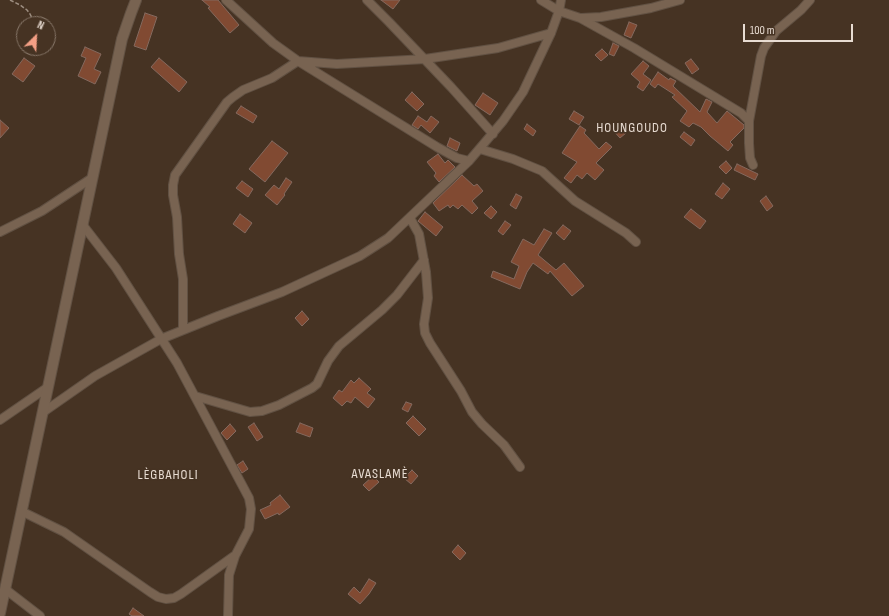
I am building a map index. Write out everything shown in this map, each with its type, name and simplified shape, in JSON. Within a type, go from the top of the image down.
[{"type":"street","points":[[0,613],[3,593],[22,511],[122,39],[136,0]]},
{"type":"street","points":[[226,0],[273,43],[298,61],[437,147],[453,156],[469,161]]},
{"type":"street","points":[[367,0],[425,59],[493,134]]},
{"type":"street","points":[[541,0],[559,11],[580,18],[734,110],[749,121]]},
{"type":"street","points":[[42,413],[95,376],[162,339],[282,292],[360,256],[388,238],[469,161],[493,134],[523,92],[538,57],[551,33],[559,11],[561,0]]},
{"type":"street","points":[[580,18],[601,17],[651,8],[680,0]]},
{"type":"street","points":[[753,165],[750,158],[749,121],[758,70],[764,48],[776,31],[801,10],[810,0]]},
{"type":"street","points":[[183,330],[183,280],[179,254],[177,217],[173,195],[175,175],[227,102],[233,97],[243,90],[272,78],[298,61],[337,64],[425,59],[498,48],[551,33]]},
{"type":"street","points":[[480,149],[514,159],[542,171],[574,201],[626,233],[636,242]]},
{"type":"street","points":[[0,232],[42,212],[92,178]]},
{"type":"street","points":[[410,218],[419,234],[424,260],[428,298],[424,324],[425,333],[430,344],[461,391],[472,412],[504,445],[520,467]]},
{"type":"street","points":[[82,224],[116,268],[177,363],[249,498],[251,509],[249,529],[235,556],[228,575],[228,616]]},
{"type":"street","points":[[194,396],[250,412],[262,411],[279,405],[312,388],[317,384],[328,361],[339,346],[392,300],[424,260]]},
{"type":"street","points":[[0,420],[48,387]]},
{"type":"street","points":[[22,511],[64,532],[150,592],[158,597],[166,599],[174,598],[181,594],[235,556]]},
{"type":"street","points":[[3,593],[40,616]]},
{"type":"path","points":[[10,0],[27,10],[31,16]]},
{"type":"building","points":[[202,0],[218,0],[239,25],[230,33],[208,8],[210,7]]},
{"type":"building","points":[[381,0],[400,0],[393,9]]},
{"type":"building","points":[[145,13],[157,17],[146,50],[134,46]]},
{"type":"building","points":[[629,22],[637,25],[631,38],[624,35]]},
{"type":"building","points":[[613,43],[619,46],[614,56],[609,54]]},
{"type":"building","points":[[85,47],[101,54],[94,69],[101,72],[95,84],[78,76],[86,58],[81,56]]},
{"type":"building","points":[[602,49],[608,55],[601,61],[595,55]]},
{"type":"building","points":[[24,58],[35,66],[23,82],[12,74]]},
{"type":"building","points":[[159,58],[187,82],[179,92],[151,67]]},
{"type":"building","points":[[691,59],[699,69],[692,74],[685,63]]},
{"type":"building","points":[[643,61],[649,66],[643,74],[651,80],[643,91],[637,87],[640,82],[631,74]]},
{"type":"building","points":[[658,72],[669,80],[670,78],[676,81],[673,86],[700,112],[706,99],[712,102],[707,112],[717,123],[727,111],[744,125],[744,128],[730,142],[733,145],[728,151],[701,127],[693,123],[689,127],[680,121],[687,111],[672,97],[675,95],[658,84],[655,88],[650,84]]},
{"type":"building","points":[[412,92],[424,104],[417,111],[405,100]]},
{"type":"building","points":[[483,93],[498,103],[490,115],[475,105]]},
{"type":"building","points":[[241,106],[257,116],[253,123],[236,113]]},
{"type":"building","points":[[574,111],[584,117],[579,125],[569,119]]},
{"type":"building","points":[[418,116],[427,122],[431,116],[439,122],[430,133],[421,125],[418,129],[412,125]]},
{"type":"building","points":[[0,120],[9,128],[0,138]]},
{"type":"building","points":[[616,123],[626,133],[620,138],[611,128]]},
{"type":"building","points":[[527,124],[536,131],[533,136],[524,129]]},
{"type":"building","points":[[580,126],[586,130],[584,133],[599,149],[606,142],[612,147],[596,163],[604,170],[595,180],[587,173],[582,179],[577,175],[571,183],[564,178],[577,162],[562,153]]},
{"type":"building","points":[[684,132],[695,140],[691,146],[680,137]]},
{"type":"building","points":[[450,138],[460,143],[457,151],[447,146]]},
{"type":"building","points":[[272,141],[288,153],[265,182],[249,169]]},
{"type":"building","points":[[438,154],[445,163],[448,160],[455,167],[439,182],[434,176],[436,173],[427,162]]},
{"type":"building","points":[[726,161],[732,168],[726,174],[719,167]]},
{"type":"building","points":[[737,164],[758,174],[755,180],[734,170]]},
{"type":"building","points":[[462,175],[474,186],[477,184],[483,191],[472,201],[478,208],[472,214],[462,205],[458,209],[453,205],[450,208],[448,205],[439,211],[433,203]]},
{"type":"building","points":[[286,178],[292,182],[284,194],[285,195],[277,205],[265,195],[274,185],[279,189]]},
{"type":"building","points":[[242,181],[253,189],[248,197],[236,188]]},
{"type":"building","points":[[723,183],[730,189],[722,199],[715,194]]},
{"type":"building","points":[[516,194],[522,197],[516,209],[510,205]]},
{"type":"building","points":[[766,196],[773,206],[767,211],[760,201]]},
{"type":"building","points":[[491,206],[497,212],[491,219],[484,213]]},
{"type":"building","points":[[691,209],[706,221],[700,229],[684,217]]},
{"type":"building","points":[[425,212],[443,227],[436,236],[418,221]]},
{"type":"building","points":[[240,214],[252,223],[245,233],[233,224]]},
{"type":"building","points":[[505,221],[511,225],[503,235],[498,231]]},
{"type":"building","points":[[563,225],[571,231],[564,240],[556,233]]},
{"type":"building","points":[[544,229],[552,233],[538,255],[556,270],[564,263],[584,286],[572,296],[550,271],[548,274],[533,263],[527,272],[520,289],[491,277],[493,271],[514,279],[519,266],[511,262],[523,239],[534,245]]},
{"type":"building","points":[[302,311],[309,319],[302,326],[295,318]]},
{"type":"building","points":[[359,378],[371,389],[367,393],[375,399],[368,408],[355,397],[351,403],[347,401],[342,406],[333,398],[339,390],[342,392],[351,380],[354,383]]},
{"type":"building","points":[[406,402],[412,404],[408,412],[402,409]]},
{"type":"building","points":[[413,416],[426,429],[419,436],[406,423]]},
{"type":"building","points":[[254,423],[263,437],[257,441],[248,427]]},
{"type":"building","points":[[300,423],[313,428],[310,437],[296,432]]},
{"type":"building","points":[[230,424],[236,431],[227,440],[221,433]]},
{"type":"building","points":[[243,461],[248,469],[242,473],[237,465]]},
{"type":"building","points":[[412,470],[418,476],[411,484],[404,478]]},
{"type":"building","points":[[373,476],[379,482],[369,491],[363,485]]},
{"type":"building","points":[[280,495],[290,507],[279,515],[278,513],[265,519],[260,510],[271,505],[270,503]]},
{"type":"building","points":[[458,545],[466,553],[460,560],[452,552]]},
{"type":"building","points":[[369,579],[376,583],[360,604],[348,594],[354,587],[360,593]]},
{"type":"building","points":[[133,608],[144,616],[132,616],[129,614]]},
{"type":"district","name":"HOUNGOUDO","points":[[632,128]]},
{"type":"district","name":"AVASLAMÈ","points":[[380,474]]},
{"type":"district","name":"LÈGBAHOLI","points":[[168,475]]}]
